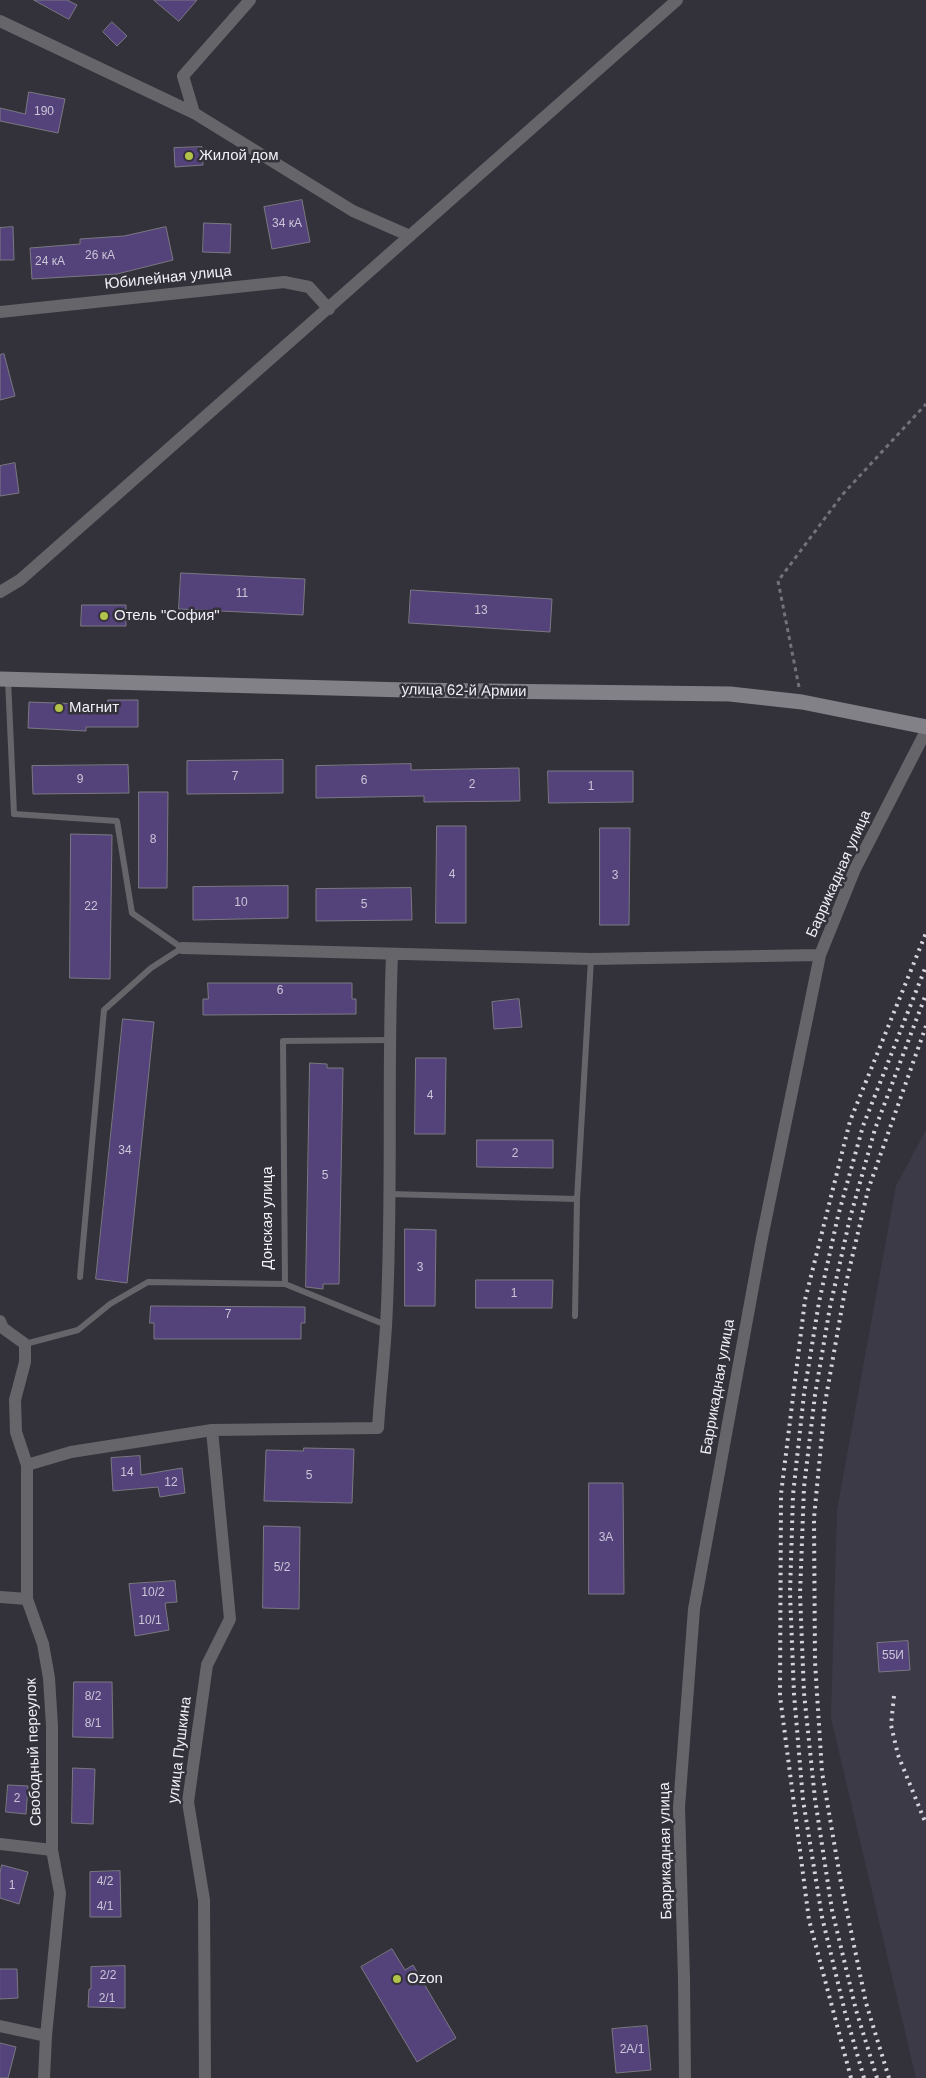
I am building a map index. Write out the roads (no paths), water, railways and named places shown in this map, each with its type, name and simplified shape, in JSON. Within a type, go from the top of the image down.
[{"type":"street","points":[[194,113],[183,76],[250,0]]},
{"type":"street","points":[[0,592],[20,580],[677,0]]},
{"type":"street","points":[[0,21],[194,113],[353,211],[410,236]]},
{"type":"street","name":"Юбилейная улица","points":[[0,312],[284,282],[309,287],[329,308]]},
{"type":"street","name":"улица 62-й Армии","points":[[4,679],[406,690],[730,694],[802,702],[926,729]]},
{"type":"street","name":"Баррикадная улица","points":[[685,2078],[684,1979],[678,1807],[694,1609],[762,1238],[820,955],[855,869],[926,729]]},
{"type":"street","points":[[182,948],[592,959],[820,955]]},
{"type":"street","points":[[27,1465],[71,1452],[212,1430],[378,1428],[386,1325],[389,1194],[389,1040],[392,955]]},
{"type":"street","points":[[0,1322],[4,1328],[25,1344]]},
{"type":"street","name":"Свободный переулок","points":[[25,1344],[25,1362],[15,1400],[16,1432],[27,1465],[27,1599],[44,1644],[49,1678],[52,1726],[52,1850],[60,1893],[46,2036],[44,2078]]},
{"type":"street","name":"улица Пушкина","points":[[205,2078],[204,1900],[188,1802],[207,1665],[230,1619],[212,1430]]},
{"type":"street","points":[[0,1597],[27,1599]]},
{"type":"street","points":[[0,1844],[52,1850]]},
{"type":"street","points":[[0,2026],[46,2036]]},
{"type":"lane","points":[[4,679],[14,814],[117,821],[132,913],[182,948],[151,968],[104,1010],[80,1276]]},
{"type":"lane","points":[[576,1316],[577,1199],[592,959]]},
{"type":"lane","name":"Донская улица","points":[[25,1344],[78,1330],[110,1304],[148,1282],[285,1284],[283,1042],[389,1040]]},
{"type":"lane","points":[[389,1194],[577,1199]]},
{"type":"lane","points":[[285,1284],[386,1325]]},
{"type":"railway","points":[[851,2078],[809,1920],[780,1696],[781,1494],[805,1300],[850,1121],[926,933]]},
{"type":"railway","points":[[864,2078],[845,2012],[822,1917],[803,1800],[794,1694],[790,1593],[793,1495],[804,1394],[819,1302],[838,1216],[863,1126],[926,966]]},
{"type":"railway","points":[[877,2078],[856,2010],[832,1910],[815,1799],[804,1693],[800,1594],[804,1487],[815,1395],[830,1307],[850,1218],[875,1129],[926,994]]},
{"type":"railway","points":[[889,2078],[866,2003],[841,1883],[822,1772],[815,1662],[814,1518],[825,1403],[847,1279],[868,1190],[926,1026]]},
{"type":"railway","points":[[894,1696],[891,1725],[898,1755],[926,1824]]},
{"type":"place","name":"Жилой дом","points":[[189,156]]},
{"type":"place","name":"Отель \"София\"","points":[[104,616]]},
{"type":"place","name":"Магнит","points":[[59,708]]},
{"type":"place","name":"Ozon","points":[[397,1979]]}]
